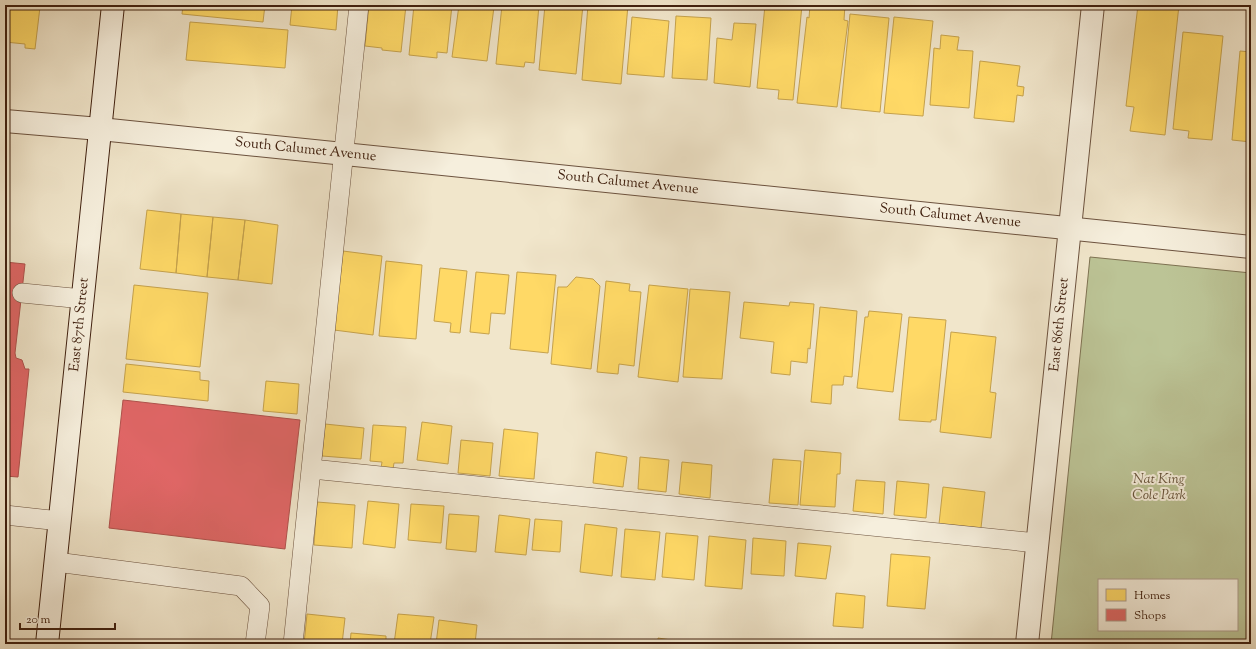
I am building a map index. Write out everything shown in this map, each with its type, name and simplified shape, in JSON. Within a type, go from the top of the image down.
[{"type":"street","name":"East 87th Street","points":[[47,644],[113,5]]},
{"type":"street","name":"East 86th Street","points":[[1027,644],[1093,5]]},
{"type":"street","name":"South Calumet Avenue","points":[[5,121],[100,129],[1251,247]]},
{"type":"lane","points":[[293,644],[359,5]]},
{"type":"lane","points":[[22,293],[83,299]]},
{"type":"lane","points":[[312,469],[1037,543]]},
{"type":"lane","points":[[5,515],[60,521]]},
{"type":"lane","points":[[56,562],[241,586],[260,606],[256,644]]},
{"type":"green space","name":"Nat King Cole Park","points":[[1090,257],[1251,273],[1251,644],[1051,644]]},
{"type":"building: Homes","points":[[183,5],[265,5],[263,22],[182,14]]},
{"type":"building: Homes","points":[[292,5],[338,5],[336,30],[290,25]]},
{"type":"building: Homes","points":[[369,5],[406,5],[401,52],[365,46]]},
{"type":"building: Homes","points":[[414,5],[452,5],[447,53],[437,52],[437,58],[409,55]]},
{"type":"building: Homes","points":[[459,5],[494,7],[487,61],[452,57]]},
{"type":"building: Homes","points":[[502,5],[539,5],[534,63],[525,62],[524,67],[496,64]]},
{"type":"building: Homes","points":[[545,5],[583,5],[576,74],[539,70]]},
{"type":"building: Homes","points":[[588,5],[628,5],[621,84],[582,80]]},
{"type":"building: Homes","points":[[765,5],[802,5],[793,100],[778,99],[779,90],[757,88]]},
{"type":"building: Homes","points":[[810,5],[845,5],[844,20],[848,21],[837,107],[797,103],[807,17],[809,18]]},
{"type":"building: Homes","points":[[1138,5],[1179,5],[1165,135],[1130,131],[1134,107],[1126,106]]},
{"type":"building: Homes","points":[[5,6],[31,9],[32,6],[40,7],[35,49],[25,48],[25,44],[5,42]]},
{"type":"building: Homes","points":[[850,14],[889,18],[880,112],[841,108]]},
{"type":"building: Homes","points":[[676,16],[711,18],[707,80],[672,78]]},
{"type":"building: Homes","points":[[632,17],[669,21],[664,77],[627,74]]},
{"type":"building: Homes","points":[[894,17],[933,21],[923,116],[884,113]]},
{"type":"building: Homes","points":[[190,22],[288,30],[285,68],[186,60]]},
{"type":"building: Homes","points":[[734,23],[756,24],[750,87],[714,83],[717,38],[732,40]]},
{"type":"building: Homes","points":[[1183,32],[1223,36],[1212,140],[1188,138],[1189,131],[1173,129]]},
{"type":"building: Homes","points":[[941,35],[959,37],[957,50],[973,51],[969,108],[930,105],[934,48],[940,49]]},
{"type":"building: Homes","points":[[1240,51],[1251,52],[1251,142],[1232,140]]},
{"type":"building: Homes","points":[[980,61],[1020,66],[1017,86],[1024,87],[1023,96],[1017,95],[1014,122],[974,118]]},
{"type":"building: Homes","points":[[147,210],[181,214],[176,273],[140,269]]},
{"type":"building: Homes","points":[[181,214],[213,217],[207,277],[176,273]]},
{"type":"building: Homes","points":[[213,217],[245,220],[238,280],[207,277]]},
{"type":"building: Homes","points":[[245,220],[278,225],[272,284],[238,280]]},
{"type":"building: Homes","points":[[343,251],[382,256],[373,335],[334,330]]},
{"type":"building: Homes","points":[[386,261],[422,265],[416,339],[379,336]]},
{"type":"building: Homes","points":[[440,268],[467,271],[460,333],[450,332],[451,323],[434,321]]},
{"type":"building: Homes","points":[[476,272],[509,275],[505,314],[491,313],[489,334],[470,332]]},
{"type":"building: Homes","points":[[517,272],[556,275],[548,353],[510,349]]},
{"type":"building: Homes","points":[[576,277],[593,279],[600,286],[591,369],[551,364],[558,287],[567,287]]},
{"type":"building: Homes","points":[[606,281],[630,284],[629,291],[641,292],[634,366],[619,364],[618,374],[597,372]]},
{"type":"building: Homes","points":[[134,285],[208,293],[200,367],[126,359]]},
{"type":"building: Homes","points":[[649,285],[688,289],[678,382],[638,377]]},
{"type":"building: Homes","points":[[690,289],[730,292],[722,379],[683,377]]},
{"type":"building: Homes","points":[[744,302],[789,306],[790,302],[814,304],[810,349],[808,348],[807,363],[791,361],[790,375],[771,373],[774,342],[740,338]]},
{"type":"building: Homes","points":[[820,307],[857,311],[852,377],[844,376],[843,385],[832,385],[831,404],[811,402]]},
{"type":"building: Homes","points":[[869,311],[902,314],[893,392],[857,388],[865,317],[868,317]]},
{"type":"building: Homes","points":[[909,317],[946,320],[936,420],[931,420],[931,422],[899,420]]},
{"type":"building: Homes","points":[[951,332],[996,337],[990,392],[996,393],[991,438],[940,432]]},
{"type":"building: Homes","points":[[126,364],[200,372],[200,380],[209,381],[208,401],[123,392]]},
{"type":"building: Homes","points":[[266,381],[299,384],[297,414],[263,411]]},
{"type":"building: Homes","points":[[422,422],[452,426],[448,464],[417,460]]},
{"type":"building: Homes","points":[[325,424],[364,428],[361,459],[322,456]]},
{"type":"building: Homes","points":[[373,425],[406,427],[403,463],[394,463],[393,469],[381,468],[382,462],[370,461]]},
{"type":"building: Homes","points":[[504,429],[538,433],[534,479],[499,476]]},
{"type":"building: Homes","points":[[461,440],[493,443],[490,476],[458,473]]},
{"type":"building: Homes","points":[[805,450],[841,453],[840,474],[837,474],[835,507],[800,505]]},
{"type":"building: Homes","points":[[596,452],[627,457],[623,487],[593,483]]},
{"type":"building: Homes","points":[[640,457],[669,460],[666,492],[638,489]]},
{"type":"building: Homes","points":[[773,459],[801,461],[798,505],[769,503]]},
{"type":"building: Homes","points":[[682,462],[712,465],[710,498],[679,494]]},
{"type":"building: Homes","points":[[856,480],[885,482],[883,514],[853,511]]},
{"type":"building: Homes","points":[[897,481],[929,484],[926,518],[894,515]]},
{"type":"building: Homes","points":[[943,487],[985,492],[981,528],[939,524]]},
{"type":"building: Homes","points":[[368,501],[399,504],[395,548],[363,544]]},
{"type":"building: Homes","points":[[317,502],[355,505],[352,548],[314,545]]},
{"type":"building: Homes","points":[[411,504],[444,506],[441,543],[408,540]]},
{"type":"building: Homes","points":[[449,514],[479,516],[476,552],[446,549]]},
{"type":"building: Homes","points":[[499,515],[530,519],[526,555],[495,552]]},
{"type":"building: Homes","points":[[535,519],[562,521],[560,552],[532,550]]},
{"type":"building: Homes","points":[[585,524],[617,528],[612,576],[580,572]]},
{"type":"building: Homes","points":[[625,529],[660,532],[655,580],[621,577]]},
{"type":"building: Homes","points":[[666,533],[698,536],[694,580],[662,577]]},
{"type":"building: Homes","points":[[709,536],[746,540],[742,589],[705,586]]},
{"type":"building: Homes","points":[[753,538],[786,541],[784,576],[751,574]]},
{"type":"building: Homes","points":[[798,543],[831,546],[826,579],[795,576]]},
{"type":"building: Homes","points":[[891,554],[930,557],[925,609],[887,606]]},
{"type":"building: Homes","points":[[836,593],[865,596],[863,628],[833,626]]},
{"type":"building: Homes","points":[[307,614],[345,618],[342,644],[304,644]]},
{"type":"building: Homes","points":[[398,614],[434,617],[430,644],[394,644]]},
{"type":"building: Homes","points":[[439,620],[477,625],[475,644],[436,644]]},
{"type":"building: Homes","points":[[351,633],[386,636],[386,644],[350,644]]},
{"type":"building: Homes","points":[[658,638],[678,641],[678,644],[658,644]]},
{"type":"building: Shops","points":[[5,262],[25,264],[15,353],[16,358],[22,360],[25,369],[29,369],[18,477],[5,476]]},
{"type":"building: Shops","points":[[123,400],[300,420],[285,549],[109,528]]}]
